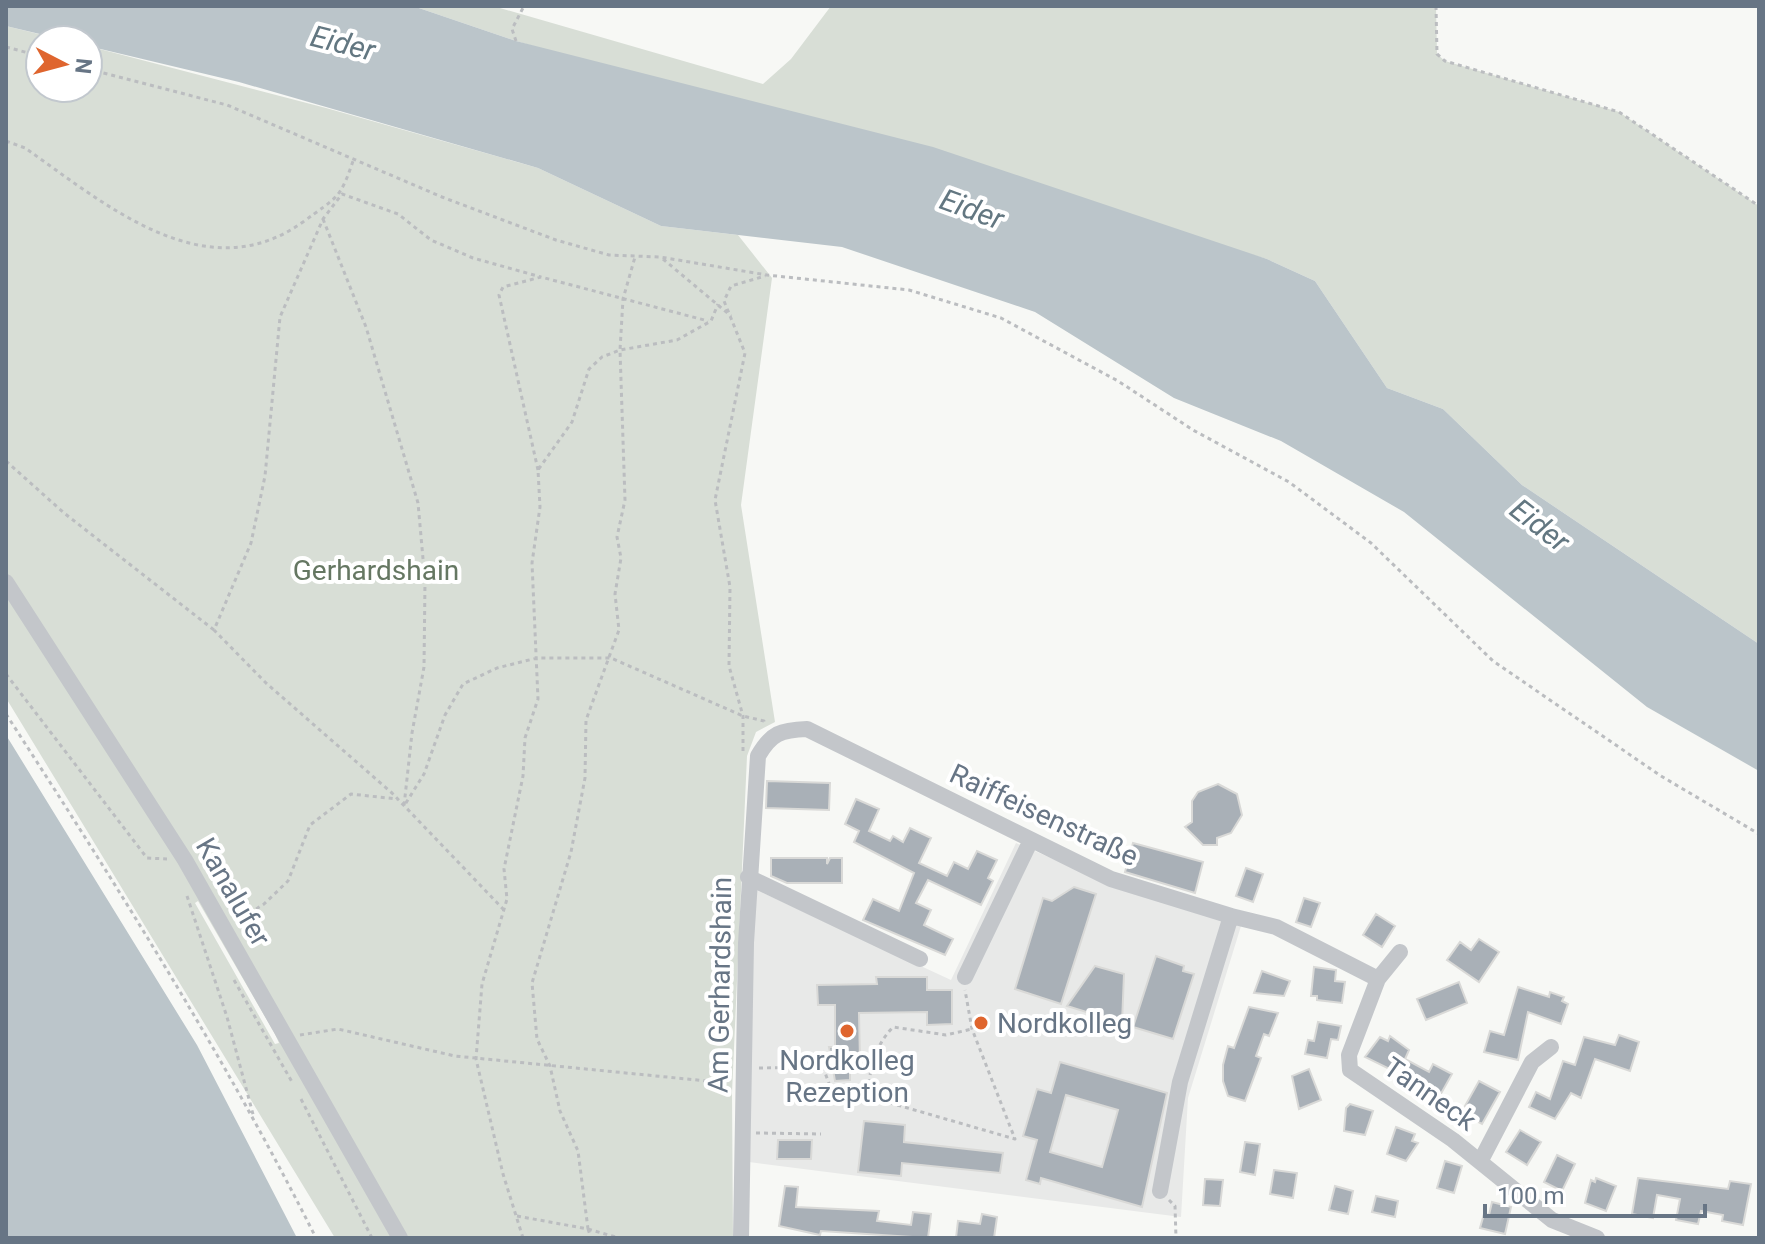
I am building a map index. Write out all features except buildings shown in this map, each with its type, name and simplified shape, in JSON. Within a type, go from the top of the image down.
[{"type":"street","name":"Kanalufer","points":[[6,582],[185,860],[400,1238]]},
{"type":"street","name":"Raiffeisenstraße","points":[[769,736],[784,730],[807,729],[1111,879],[1231,916]]},
{"type":"street","name":"Am Gerhardshain","points":[[741,1238],[738,1079],[748,877],[758,756],[769,736]]},
{"type":"street","points":[[965,977],[1031,840]]},
{"type":"street","points":[[748,877],[920,959]]},
{"type":"street","points":[[1160,1191],[1180,1082],[1231,916],[1276,927],[1378,979]]},
{"type":"street","name":"Tanneck","points":[[1400,952],[1378,979],[1349,1055],[1350,1070],[1480,1162],[1552,1220],[1597,1238]]},
{"type":"street","name":"Tanneck","points":[[1480,1162],[1532,1062],[1551,1047]]},
{"type":"path","points":[[516,41],[512,29],[524,6]]},
{"type":"path","points":[[1436,6],[1437,54],[1445,61],[1619,112],[1759,206]]},
{"type":"path","points":[[104,73],[227,105],[442,197],[556,240],[609,255],[660,257],[767,275],[909,290],[1001,318],[1118,381],[1193,430],[1289,482],[1371,543],[1493,661],[1661,776],[1759,834]]},
{"type":"path","points":[[6,141],[25,148],[127,219],[164,237],[193,245],[242,245],[272,239],[342,194]]},
{"type":"path","points":[[214,630],[251,543],[265,476],[280,317],[323,219],[342,194],[354,157]]},
{"type":"path","points":[[342,194],[398,214],[431,240],[473,258],[711,321]]},
{"type":"path","points":[[323,219],[366,327],[418,503],[425,581],[424,667],[412,733],[404,806]]},
{"type":"path","points":[[591,1238],[578,1151],[560,1111],[550,1066],[537,1039],[532,983],[571,852],[585,778],[586,720],[619,630],[615,594],[621,558],[617,537],[625,500],[620,350],[623,299],[636,256]]},
{"type":"path","points":[[660,257],[733,318]]},
{"type":"path","points":[[743,764],[743,716],[729,666],[730,587],[715,500],[745,353],[724,301],[731,286],[767,275]]},
{"type":"path","points":[[523,1238],[503,1174],[476,1059],[482,984],[507,899],[504,869],[523,776],[525,738],[538,699],[532,563],[540,507],[538,470],[499,295],[503,287],[541,277]]},
{"type":"path","points":[[538,470],[572,422],[589,369],[602,357],[620,350],[677,340],[711,321],[718,304]]},
{"type":"path","points":[[6,461],[64,513],[214,630],[266,683],[397,799],[504,910]]},
{"type":"path","points":[[404,806],[424,774],[445,715],[463,684],[497,668],[537,658],[611,658],[743,716],[764,721],[769,736]]},
{"type":"path","points":[[6,674],[147,858],[185,860]]},
{"type":"path","points":[[6,714],[112,879],[255,1125],[316,1238]]},
{"type":"path","points":[[230,926],[264,904],[288,881],[310,825],[351,794],[397,799]]},
{"type":"path","points":[[210,937],[187,896],[227,1017],[255,1125]]},
{"type":"path","points":[[232,977],[293,1083]]},
{"type":"path","points":[[285,1037],[338,1029],[476,1059],[738,1079],[823,1067],[832,1092],[841,1100],[867,1099],[1015,1139],[972,1029],[965,997],[965,977]]},
{"type":"path","points":[[867,1099],[872,1060],[881,1039],[893,1027],[946,1035],[972,1029]]},
{"type":"path","points":[[728,1054],[738,1079]]},
{"type":"path","points":[[300,1096],[372,1238]]},
{"type":"path","points":[[753,1120],[753,1133],[821,1134]]},
{"type":"path","points":[[1160,1191],[1175,1206],[1176,1238]]},
{"type":"path","points":[[517,1216],[619,1238]]},
{"type":"shaded area","name":"Nordkolleg","points":[[1016,843],[1109,883],[1241,926],[1188,1098],[1181,1217],[749,1162],[752,888],[951,980]]},
{"type":"green space","points":[[413,6],[493,6],[763,84],[791,59],[831,6],[1436,6],[1437,54],[1445,61],[1619,112],[1759,206],[1759,644],[1522,485],[1443,409],[1387,388],[1315,281],[1267,259],[516,41]]},
{"type":"green space","name":"Gerhardshain","points":[[6,26],[24,30],[24,104],[104,104],[104,50],[538,168],[661,226],[738,235],[772,278],[741,505],[775,722],[756,732],[747,756],[732,1093],[733,1238],[335,1238],[6,698]],"holes":[[[198,901],[279,1043],[275,1044],[195,903]]]},
{"type":"water","name":"Eider","points":[[6,6],[413,6],[516,41],[933,147],[1267,259],[1315,281],[1387,388],[1443,409],[1522,485],[1759,644],[1759,771],[1647,707],[1404,512],[1281,441],[1174,398],[1035,312],[842,247],[661,226],[538,168],[239,82],[104,50],[104,24],[24,24],[24,30],[6,26]]},
{"type":"water","points":[[6,735],[197,1045],[297,1238],[6,1238]]},
{"type":"place","name":"Nordkolleg","points":[[981,1023]]},
{"type":"place","name":"Nordkolleg Rezeption","points":[[847,1031]]}]
